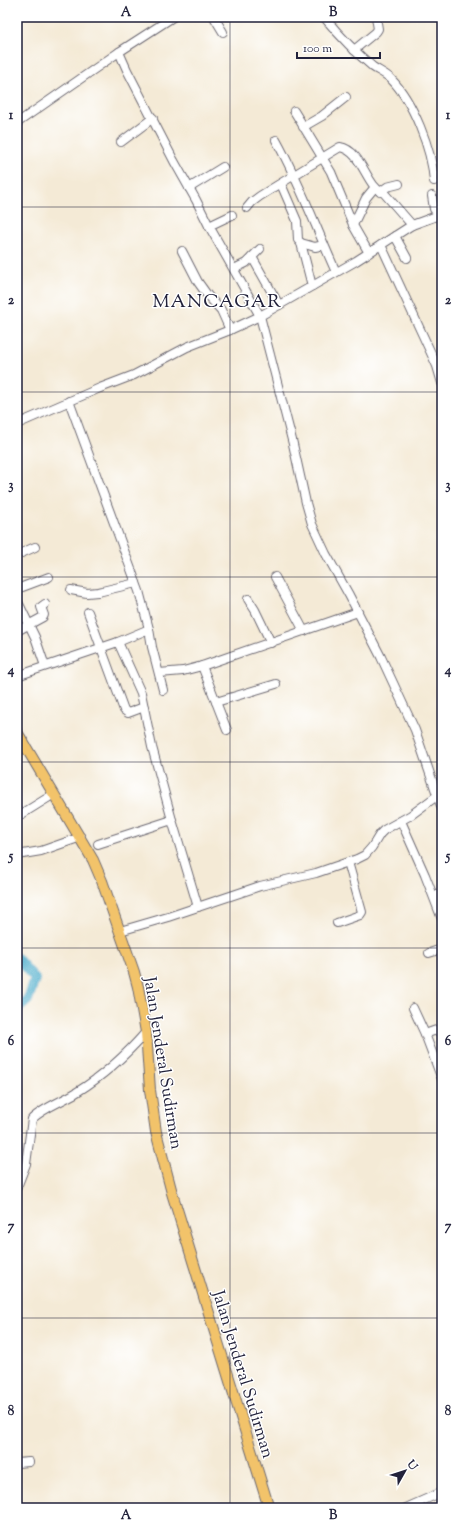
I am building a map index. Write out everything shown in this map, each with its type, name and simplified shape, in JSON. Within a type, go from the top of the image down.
[{"type":"main road","name":"Jalan Jenderal Sudirman","points":[[17,732],[81,837],[93,860],[120,931],[138,987],[146,1032],[150,1090],[156,1132],[172,1193],[269,1508]]},
{"type":"street","points":[[17,124],[119,52],[173,17]]},
{"type":"street","points":[[214,17],[223,32]]},
{"type":"street","points":[[324,17],[337,34],[354,50],[373,67],[389,77],[405,98],[422,132],[433,168],[434,181]]},
{"type":"street","points":[[354,50],[376,32],[378,27],[376,17]]},
{"type":"street","points":[[119,52],[209,226],[260,316],[312,524],[326,554],[358,612],[415,730],[439,794],[442,809]]},
{"type":"street","points":[[304,127],[322,116],[346,97]]},
{"type":"street","points":[[294,111],[339,190],[354,228],[369,253]]},
{"type":"street","points":[[121,142],[153,118]]},
{"type":"street","points":[[276,140],[295,176],[336,272]]},
{"type":"street","points":[[247,208],[252,202],[340,147],[349,150],[366,172],[377,190],[384,193],[412,226]]},
{"type":"street","points":[[189,188],[223,167]]},
{"type":"street","points":[[281,184],[297,221],[299,240],[312,286]]},
{"type":"street","points":[[354,228],[366,198],[377,190],[399,184]]},
{"type":"street","points":[[17,424],[134,375],[192,344],[230,330],[260,316],[369,253],[412,226],[440,215],[434,209],[432,196]]},
{"type":"street","points":[[209,226],[232,215]]},
{"type":"street","points":[[395,236],[407,258]]},
{"type":"street","points":[[299,240],[315,247],[323,243]]},
{"type":"street","points":[[381,245],[437,366],[442,383]]},
{"type":"street","points":[[234,269],[254,259],[260,249]]},
{"type":"street","points":[[182,251],[196,278],[208,296],[221,310],[230,330]]},
{"type":"street","points":[[254,259],[279,304]]},
{"type":"street","points":[[69,401],[136,583],[149,629],[163,690]]},
{"type":"street","points":[[17,554],[35,547]]},
{"type":"street","points":[[17,589],[49,577]]},
{"type":"street","points":[[275,577],[304,631]]},
{"type":"street","points":[[71,590],[87,593],[98,592],[136,583]]},
{"type":"street","points":[[248,599],[271,643]]},
{"type":"street","points":[[17,600],[43,656],[45,666]]},
{"type":"street","points":[[17,631],[43,617],[44,615],[41,607],[45,604]]},
{"type":"street","points":[[88,612],[124,710],[128,713],[144,706]]},
{"type":"street","points":[[159,672],[183,671],[202,666],[358,612]]},
{"type":"street","points":[[17,676],[118,642],[149,629]]},
{"type":"street","points":[[118,642],[141,693],[152,747],[198,907]]},
{"type":"street","points":[[17,676],[102,647]]},
{"type":"street","points":[[202,666],[227,730]]},
{"type":"street","points":[[216,702],[276,684]]},
{"type":"street","points":[[17,817],[54,794]]},
{"type":"street","points":[[120,931],[260,886],[316,872],[365,855],[380,834],[439,794]]},
{"type":"street","points":[[98,844],[172,820]]},
{"type":"street","points":[[401,821],[434,896],[442,919]]},
{"type":"street","points":[[17,855],[41,851],[81,837]]},
{"type":"street","points":[[337,924],[360,915],[362,912],[348,862]]},
{"type":"street","points":[[434,896],[442,892]]},
{"type":"street","points":[[429,953],[442,949]]},
{"type":"street","points":[[413,1008],[442,1079]]},
{"type":"street","points":[[424,1034],[442,1028]]},
{"type":"street","points":[[17,1187],[26,1164],[32,1119],[77,1092],[106,1072],[129,1052],[146,1032]]},
{"type":"street","points":[[17,1463],[29,1462]]},
{"type":"street","points":[[406,1508],[442,1492]]},
{"type":"waterway","points":[[17,958],[35,979],[28,1000],[17,1010]]},
{"type":"district","name":"MANCAGAR","points":[[217,300]]}]
